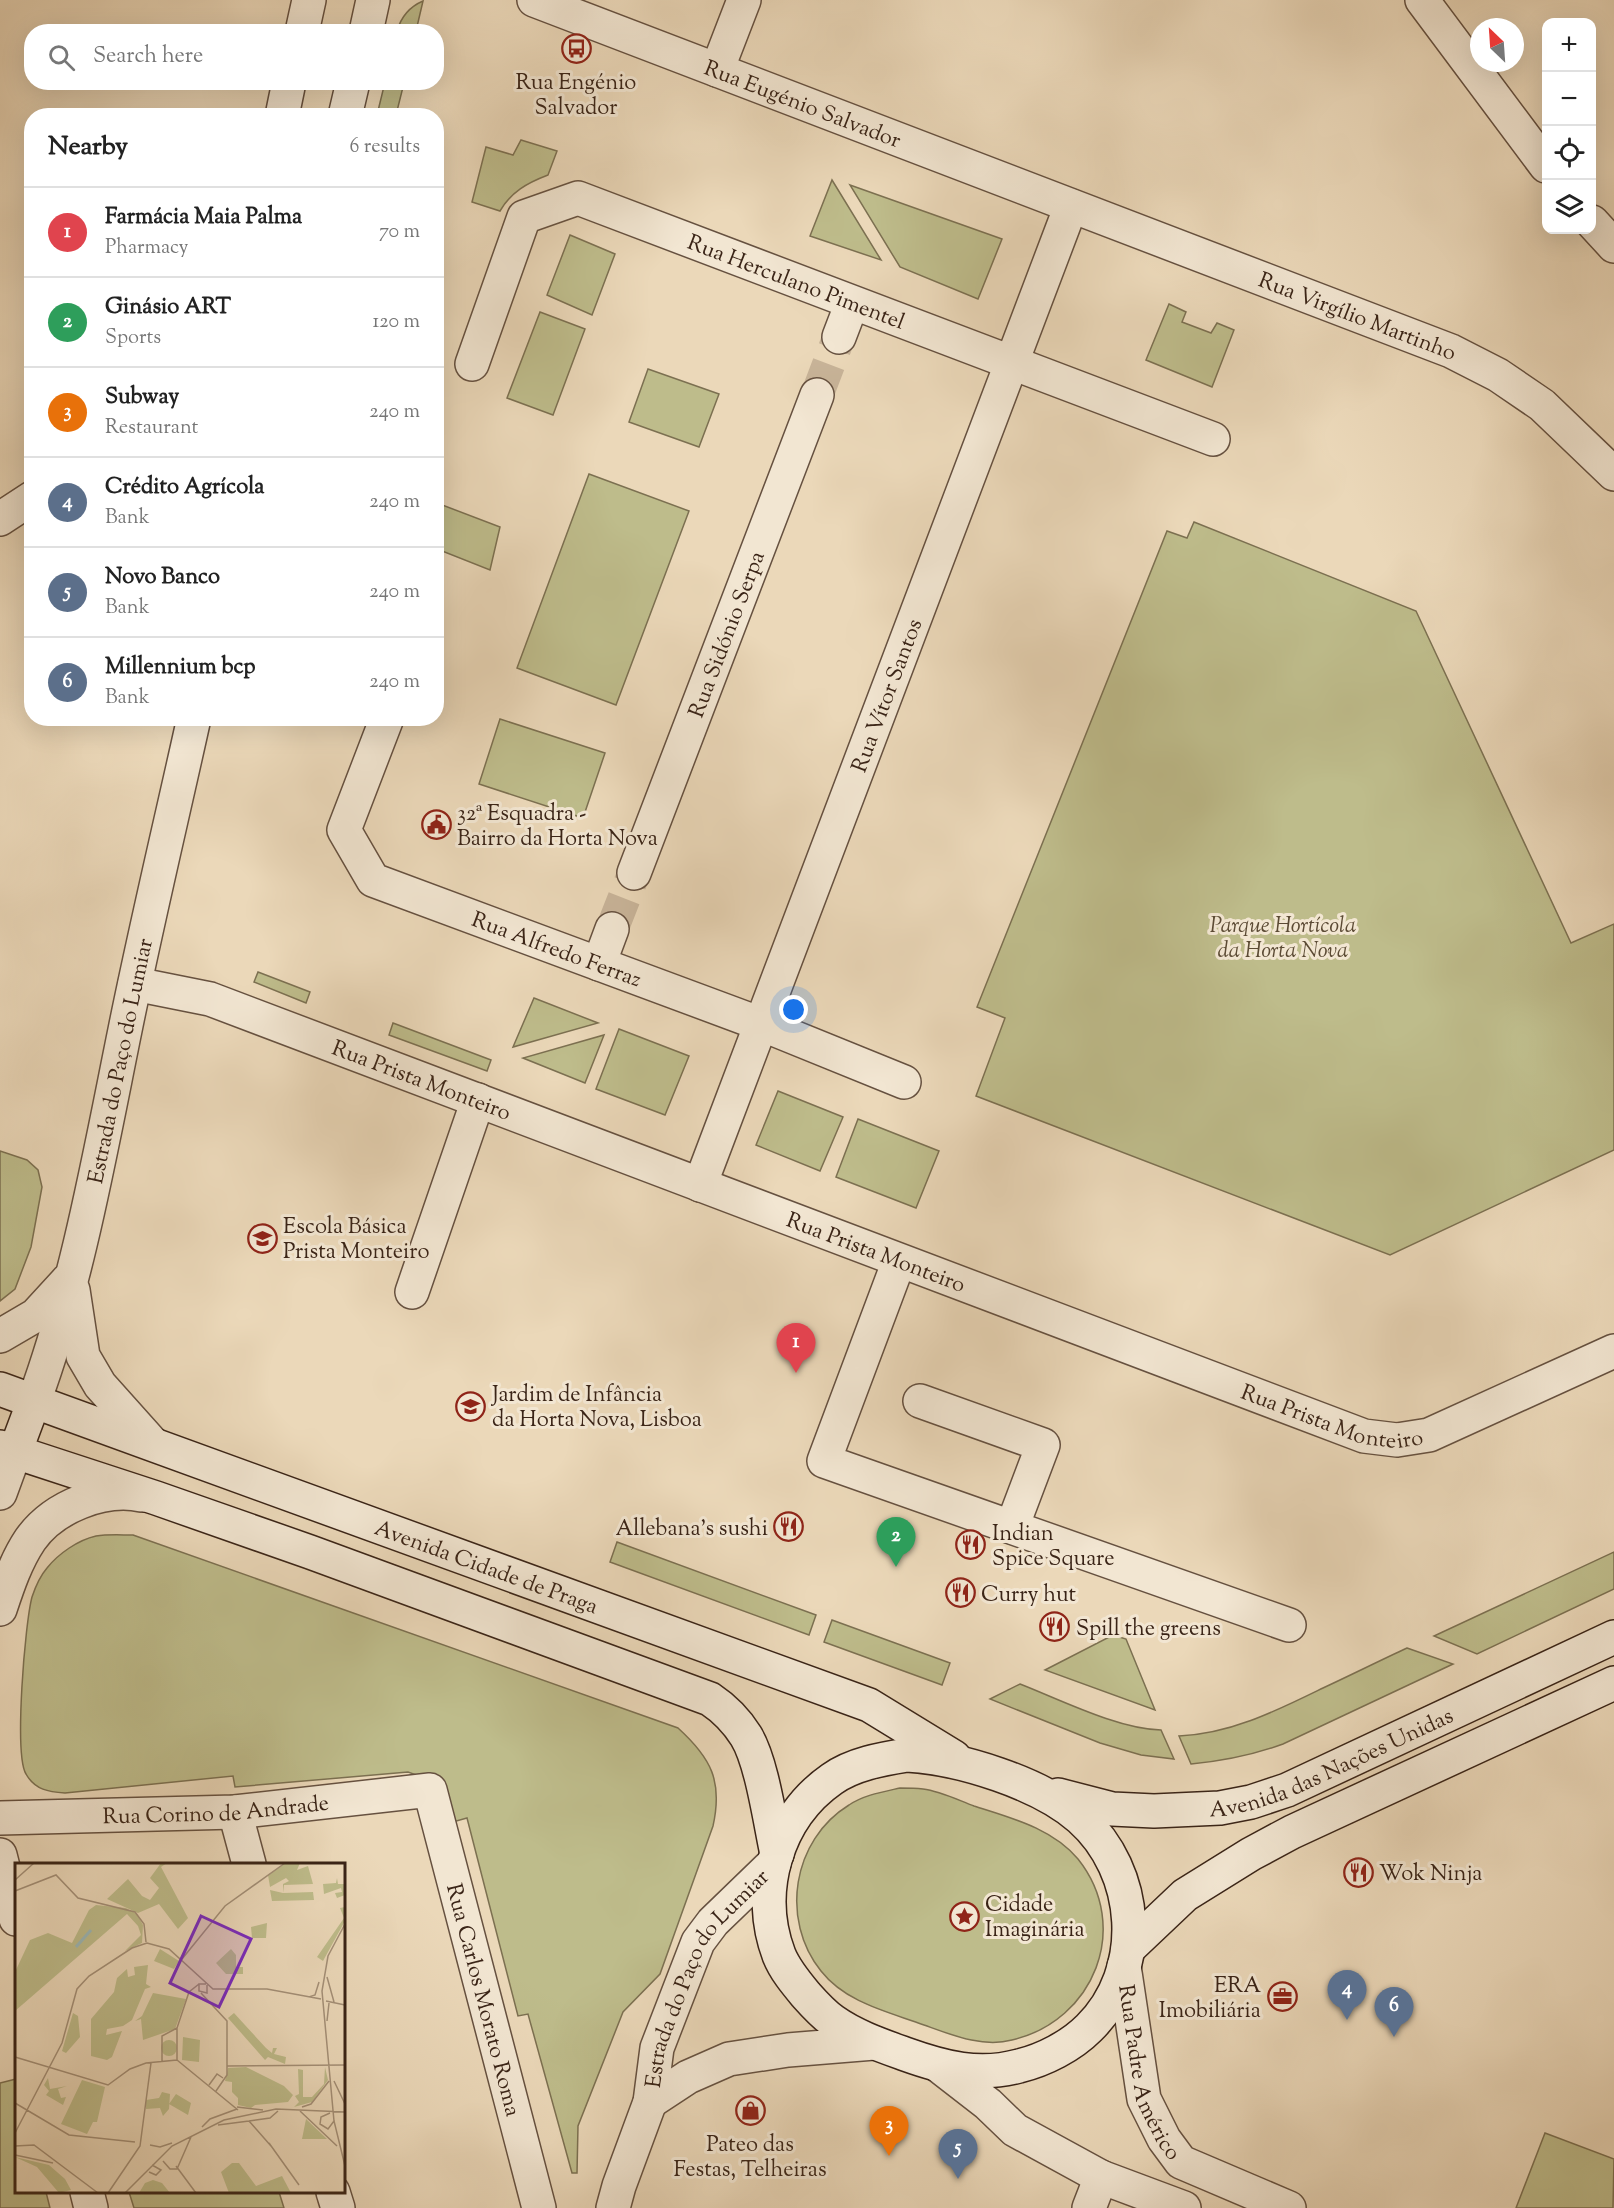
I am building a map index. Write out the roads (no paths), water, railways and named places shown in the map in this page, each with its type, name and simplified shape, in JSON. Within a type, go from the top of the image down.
[{"type":"street","points":[[304,24],[309,0]]},
{"type":"street","points":[[368,24],[373,0]]},
{"type":"street","name":"Rua Eugénio Salvador","points":[[534,0],[1071,206]]},
{"type":"street","points":[[717,70],[744,0]]},
{"type":"street","points":[[1422,0],[1542,161]]},
{"type":"street","points":[[284,108],[288,90]]},
{"type":"street","points":[[347,108],[351,90]]},
{"type":"street","name":"Rua Herculano Pimentel","points":[[472,364],[524,217],[578,198],[1213,439]]},
{"type":"street","name":"Rua Vítor Santos","points":[[700,1185],[1071,206]]},
{"type":"street","name":"Rua Virgílio Martinho","points":[[1071,206],[1451,351],[1498,375],[1542,405],[1602,460],[1614,474]]},
{"type":"street","points":[[1596,226],[1614,246]]},
{"type":"street","points":[[839,336],[852,303]]},
{"type":"street","name":"Rua Sidónio Serpa","points":[[634,873],[817,395]]},
{"type":"street","points":[[0,519],[24,503]]},
{"type":"street","name":"Estrada do Paço do Lumiar","points":[[0,1493],[8,1449],[38,1390],[71,1276],[105,1135],[135,984],[192,726]]},
{"type":"street","name":"Rua Alfredo Ferraz","points":[[384,726],[344,830],[373,880],[761,1024],[904,1082]]},
{"type":"street","points":[[599,964],[612,929]]},
{"type":"street","name":"Rua Prista Monteiro","points":[[135,984],[210,999],[1347,1431],[1380,1439],[1413,1438],[1445,1429],[1614,1351]]},
{"type":"street","points":[[412,1292],[478,1100]]},
{"type":"street","points":[[899,1261],[824,1461],[1289,1625]]},
{"type":"street","points":[[0,1336],[36,1315],[71,1276]]},
{"type":"street","points":[[71,1276],[83,1356],[100,1385],[151,1442]]},
{"type":"street","name":"Avenida Cidade de Praga","points":[[0,1389],[38,1390],[151,1442],[869,1705],[962,1762]]},
{"type":"street","points":[[920,1401],[1042,1445],[1012,1527]]},
{"type":"street","points":[[8,1449],[310,1552],[710,1699],[724,1709],[747,1738],[758,1770],[776,1858]]},
{"type":"street","points":[[0,1609],[13,1572],[31,1539],[54,1517],[73,1505],[112,1493],[129,1492],[156,1498]]},
{"type":"street","name":"Avenida das Nações Unidas","points":[[1031,1788],[1112,1809],[1154,1811],[1220,1808],[1251,1802],[1287,1790],[1614,1637]]},
{"type":"street","name":"Avenida das Nações Unidas","points":[[1126,1958],[1185,1895],[1251,1854],[1292,1832],[1614,1683]]},
{"type":"street","points":[[907,1755],[932,1756],[962,1762],[1031,1788],[1056,1801],[1080,1818],[1114,1861],[1123,1882],[1128,1904],[1126,1958],[1112,1998],[1089,2028],[1046,2057],[1020,2066],[991,2072],[965,2071],[939,2066],[873,2043],[832,2020],[794,1980],[780,1956],[771,1927],[768,1906],[769,1884],[784,1835],[796,1814],[833,1778],[853,1768],[882,1759],[907,1755]]},
{"type":"street","name":"Rua Corino de Andrade","points":[[0,1818],[235,1812],[430,1790]]},
{"type":"street","name":"Rua Carlos Morato Roma","points":[[430,1790],[539,2208]]},
{"type":"street","points":[[235,1812],[249,1863]]},
{"type":"street","points":[[0,1855],[15,1915]]},
{"type":"street","name":"Estrada do Paço do Lumiar","points":[[613,2208],[650,2102],[657,2048],[698,1942],[713,1922],[776,1858]]},
{"type":"street","name":"Rua Padre Américo","points":[[1126,1958],[1144,2099],[1164,2139],[1180,2162],[1290,2208]]},
{"type":"street","name":"Estrada do Paço do Lumiar","points":[[650,2102],[688,2077],[729,2059],[788,2050],[873,2043]]},
{"type":"street","points":[[939,2066],[988,2104],[1015,2130],[1101,2177],[1184,2208]]},
{"type":"street","points":[[1089,2208],[1101,2177]]},
{"type":"street","points":[[87,2193],[91,2208]]},
{"type":"street","points":[[333,2193],[338,2208]]},
{"type":"tunnel","points":[[817,395],[839,337]]},
{"type":"tunnel","points":[[612,929],[634,873]]},
{"type":"place","name":"Rua Engénio Salvador","points":[[576,49]]},
{"type":"place","name":"32ª Esquadra - Bairro da Horta Nova","points":[[436,825]]},
{"type":"place","name":"Escola Básica Prista Monteiro","points":[[262,1238]]},
{"type":"place","name":"Farmácia Maia Palma","points":[[796,1373]]},
{"type":"place","name":"Jardim de Infância da Horta Nova, Lisboa","points":[[471,1406]]},
{"type":"place","name":"Allebana's sushi","points":[[789,1527]]},
{"type":"place","name":"Indian Spice Square","points":[[971,1545]]},
{"type":"place","name":"Ginásio ART","points":[[896,1567]]},
{"type":"place","name":"Curry hut","points":[[960,1593]]},
{"type":"place","name":"Spill the greens","points":[[1055,1627]]},
{"type":"place","name":"Wok Ninja","points":[[1358,1872]]},
{"type":"place","name":"Cidade Imaginária","points":[[964,1916]]},
{"type":"place","name":"ERA Imobiliária","points":[[1282,1997]]},
{"type":"place","name":"Crédito Agrícola","points":[[1347,2020]]},
{"type":"place","name":"Millennium bcp","points":[[1394,2037]]},
{"type":"place","name":"Pateo das Festas, Telheiras","points":[[750,2111]]},
{"type":"place","name":"Subway","points":[[889,2156]]},
{"type":"place","name":"Novo Banco","points":[[958,2179]]},
{"type":"park label","name":"Parque Hortícola da Horta Nova","points":[[1283,936]]}]
